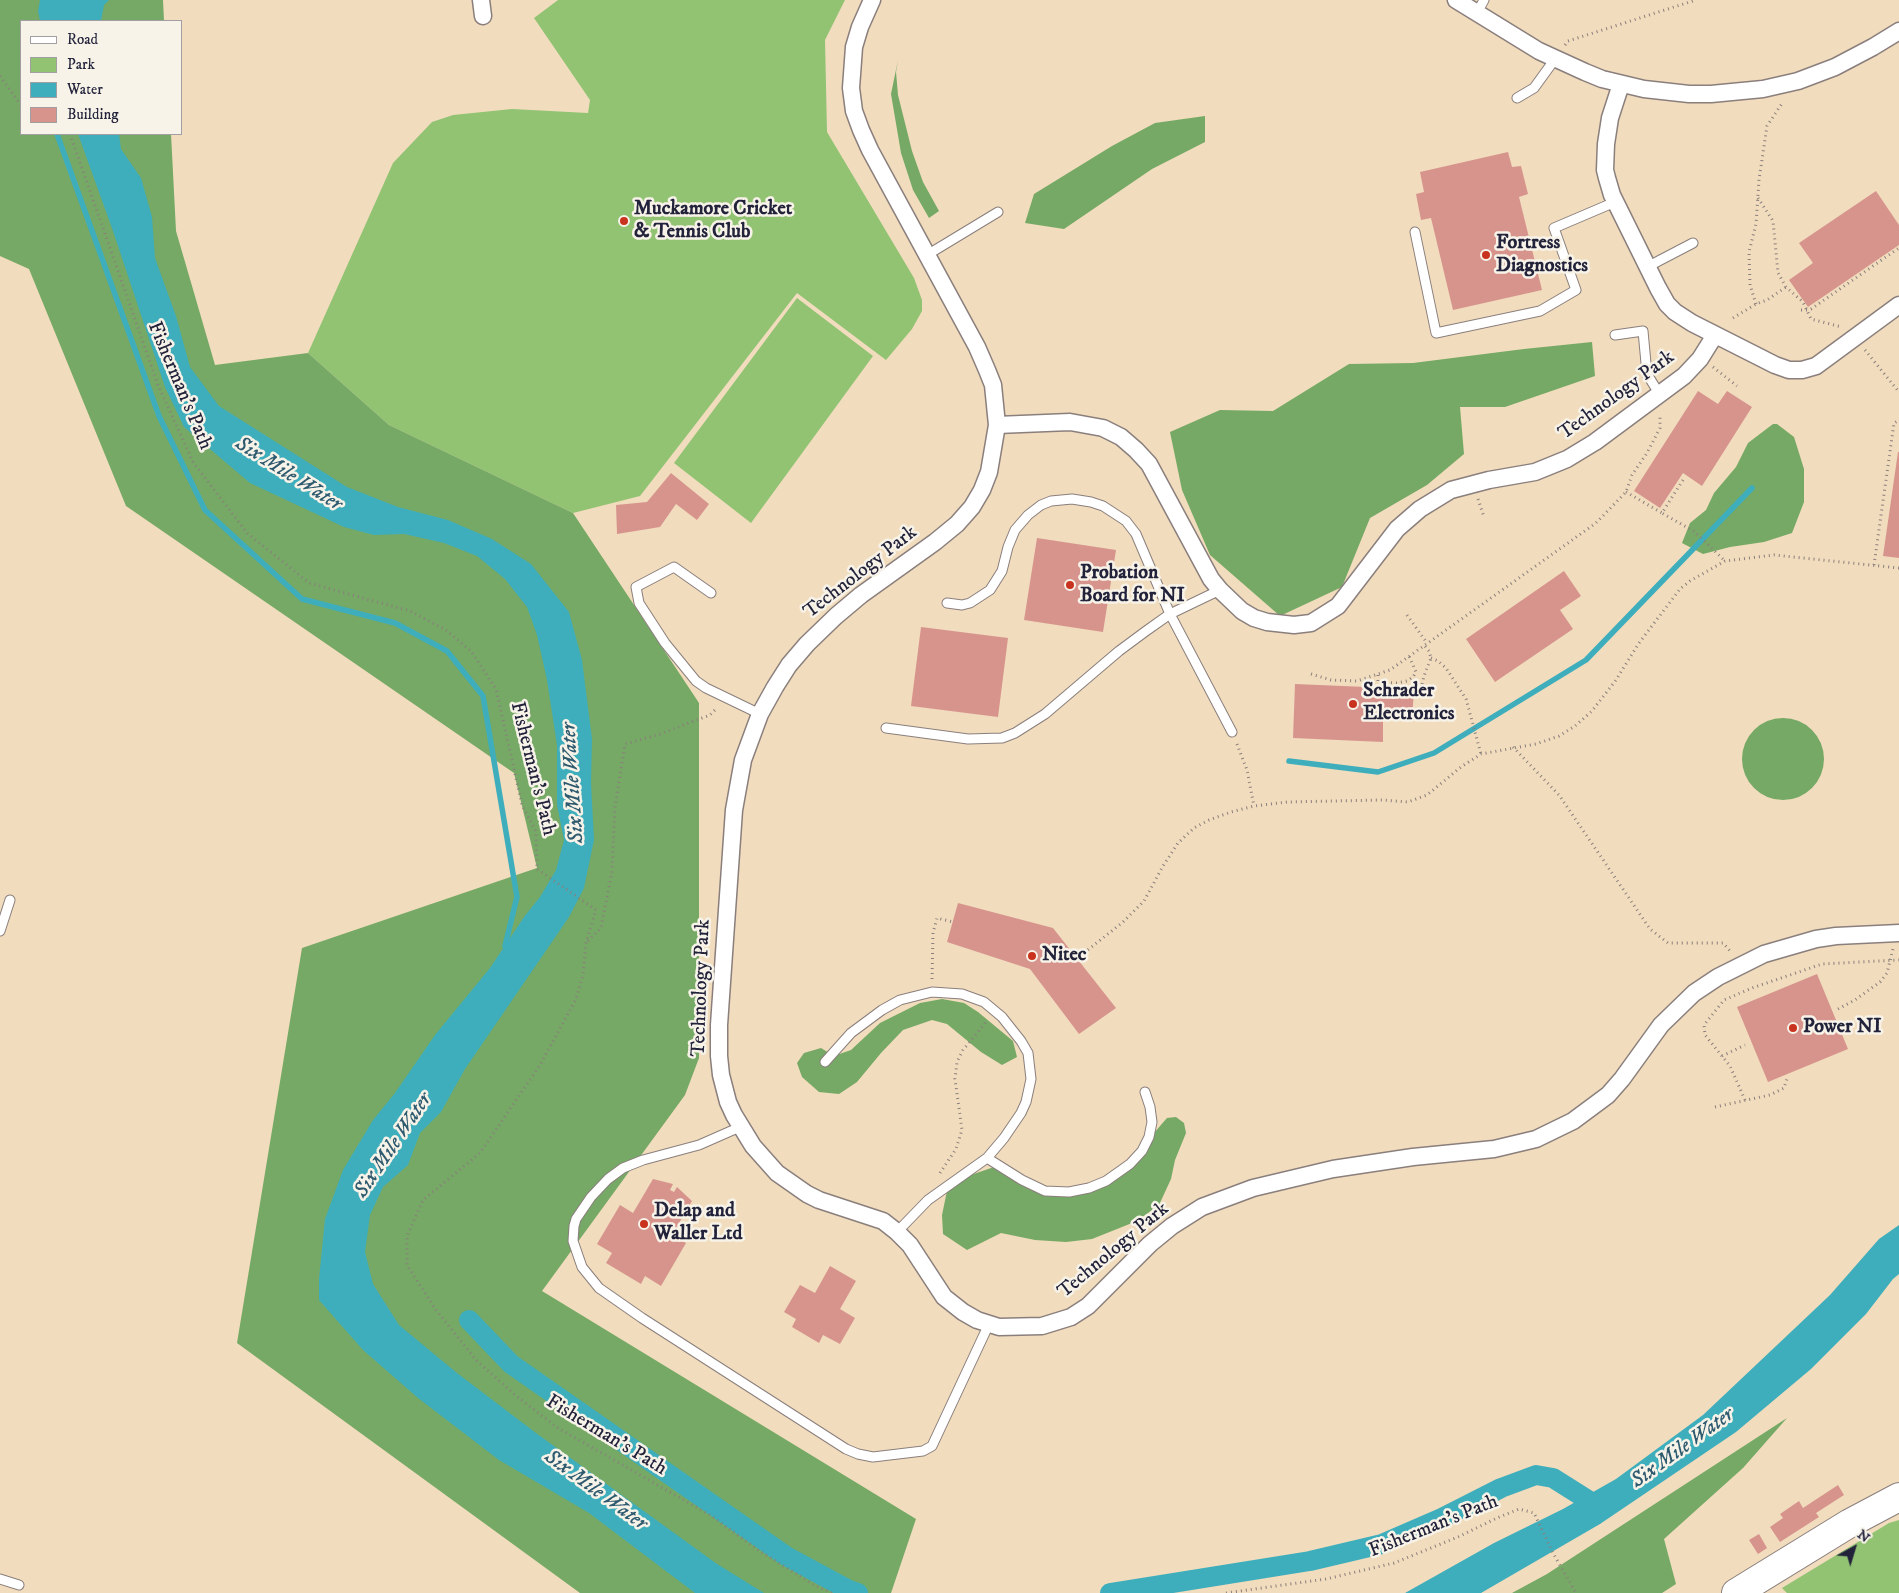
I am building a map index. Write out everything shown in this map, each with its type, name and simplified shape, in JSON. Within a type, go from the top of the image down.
[{"type":"highway","points":[[1736,1593],[1850,1522],[1899,1497]]},
{"type":"street","name":"Technology Park","points":[[872,0],[860,27],[854,48],[851,88],[854,110],[870,150],[987,370],[993,385],[997,425],[989,472],[982,490],[972,507],[957,524],[936,542],[861,595],[818,633],[789,665],[760,714],[743,760],[734,810],[719,1025],[721,1075],[728,1102],[740,1127],[764,1160],[777,1173],[807,1194],[845,1210],[883,1221],[910,1245],[944,1297],[963,1312],[989,1324],[1007,1328],[1042,1326],[1071,1317],[1100,1295],[1142,1252],[1172,1226],[1202,1207],[1252,1188],[1333,1170],[1413,1157],[1494,1149],[1516,1145],[1546,1135],[1581,1115],[1608,1095],[1622,1079],[1661,1025],[1694,993],[1718,977],[1752,959],[1788,946],[1836,936],[1897,933]]},
{"type":"street","points":[[1456,0],[1480,6],[1539,51],[1554,59],[1602,79],[1668,92],[1711,94],[1763,90],[1798,81],[1835,66],[1895,34]]},
{"type":"street","points":[[1621,84],[1610,118],[1605,158],[1607,178],[1615,202],[1647,267],[1667,304],[1675,312],[1715,335],[1775,365],[1789,370],[1802,370],[1816,366],[1899,305]]},
{"type":"street","name":"Technology Park","points":[[997,425],[1070,422],[1103,428],[1121,437],[1149,464],[1211,579],[1220,590],[1242,611],[1267,622],[1294,625],[1310,623],[1338,606],[1398,529],[1420,509],[1451,490],[1489,480],[1535,472],[1568,459],[1595,442],[1684,376],[1700,359],[1715,335]]},
{"type":"lane","points":[[1517,98],[1534,88],[1554,59]]},
{"type":"lane","points":[[1415,232],[1436,333],[1540,310],[1576,290],[1554,228],[1615,202]]},
{"type":"lane","points":[[927,255],[998,212]]},
{"type":"lane","points":[[1647,267],[1693,243]]},
{"type":"lane","points":[[1615,335],[1643,331],[1647,374],[1660,395]]},
{"type":"lane","points":[[946,602],[970,603],[990,590],[1002,571],[1012,536],[1019,525],[1034,509],[1051,501],[1077,499],[1103,506],[1113,511],[1129,524],[1141,546],[1170,614],[1232,732]]},
{"type":"lane","points":[[711,593],[674,567],[636,587],[639,603],[680,663],[696,682],[760,714]]},
{"type":"lane","points":[[886,728],[968,739],[1002,738],[1028,726],[1045,714],[1119,651],[1170,614],[1220,590]]},
{"type":"lane","points":[[0,931],[10,900]]},
{"type":"lane","points":[[825,1062],[851,1033],[882,1010],[900,1000],[932,992],[962,994],[984,1002],[1012,1029],[1028,1052],[1031,1078],[1026,1102],[1021,1114],[987,1158],[928,1200],[897,1232]]},
{"type":"lane","points":[[987,1158],[1022,1180],[1045,1191],[1069,1192],[1088,1188],[1106,1181],[1130,1164],[1142,1151],[1149,1138],[1152,1122],[1145,1092]]},
{"type":"lane","points":[[740,1127],[706,1143],[644,1160],[623,1168],[608,1179],[591,1196],[576,1219],[573,1241],[582,1267],[599,1288],[737,1380],[846,1449],[864,1456],[873,1457],[923,1451],[932,1446],[989,1324]]},
{"type":"lane","points":[[0,1579],[19,1585]]},
{"type":"path","points":[[1554,59],[1568,41],[1696,0]]},
{"type":"path","points":[[0,76],[20,105]]},
{"type":"path","points":[[1756,304],[1750,285],[1749,252],[1756,224],[1767,126],[1798,81]]},
{"type":"path","name":"Fisherman's Path","points":[[70,135],[158,385],[193,462],[247,533],[309,583],[410,611],[446,630],[471,651],[496,689],[522,805],[536,832],[537,869],[596,910],[587,941],[583,975],[576,999],[540,1065],[480,1153],[422,1200],[408,1236],[407,1265],[436,1310],[476,1360],[515,1395],[558,1428],[710,1515],[761,1552],[816,1586],[832,1593]]},
{"type":"path","points":[[1758,198],[1773,221],[1778,274],[1786,287],[1803,302],[1811,319],[1847,328],[1899,392]]},
{"type":"path","points":[[1801,310],[1808,310],[1899,248]]},
{"type":"path","points":[[1733,318],[1756,304],[1767,300],[1786,287]]},
{"type":"path","points":[[1700,359],[1737,386]]},
{"type":"path","points":[[1310,674],[1331,680],[1357,681],[1390,670],[1596,523],[1626,492],[1632,475],[1660,428],[1660,395]]},
{"type":"path","points":[[1874,565],[1894,424],[1899,420]]},
{"type":"path","points":[[1662,513],[1683,480]]},
{"type":"path","points":[[1626,492],[1695,532],[1725,561]]},
{"type":"path","points":[[1084,953],[1123,922],[1144,901],[1178,843],[1194,828],[1231,812],[1254,806],[1287,802],[1382,800],[1408,802],[1427,795],[1460,767],[1481,754],[1536,744],[1559,736],[1575,726],[1592,711],[1616,680],[1639,643],[1680,589],[1690,581],[1725,561],[1774,555],[1899,568]]},
{"type":"path","points":[[1407,615],[1426,644],[1431,658],[1421,689]]},
{"type":"path","points":[[1378,675],[1378,682],[1397,683],[1407,681],[1416,672],[1409,656]]},
{"type":"path","points":[[1431,658],[1446,668],[1466,699],[1481,754]]},
{"type":"path","points":[[587,941],[601,928],[612,871],[615,807],[625,744],[660,734],[710,715],[726,698]]},
{"type":"path","points":[[1232,732],[1247,770],[1254,806]]},
{"type":"path","points":[[1513,747],[1559,795],[1650,929],[1668,943],[1724,943],[1734,957]]},
{"type":"path","points":[[932,992],[933,933],[937,918],[953,922]]},
{"type":"path","points":[[1838,1009],[1855,1000],[1880,982],[1887,973],[1897,933]]},
{"type":"path","points":[[1745,1100],[1730,1066],[1705,1035],[1704,1025],[1724,1000],[1752,988],[1822,964],[1899,960]]},
{"type":"path","points":[[935,1179],[945,1168],[956,1149],[962,1130],[955,1079],[957,1062],[963,1050],[995,1011]]},
{"type":"path","points":[[1722,1056],[1745,1046]]},
{"type":"path","points":[[1715,1107],[1770,1095],[1784,1088],[1787,1079]]},
{"type":"path","name":"Fisherman's Path","points":[[1226,1593],[1326,1579],[1394,1563],[1458,1537],[1519,1509],[1534,1513],[1576,1593]]},
{"type":"green space","points":[[0,0],[163,0],[164,20],[20,20],[20,135],[171,135],[176,231],[215,365],[308,353],[389,425],[573,513],[699,703],[699,1058],[685,1095],[542,1291],[916,1519],[891,1593],[580,1593],[237,1343],[302,948],[537,868],[514,773],[126,506],[29,269],[0,256]]},
{"type":"green space","name":"Muckamore Cricket & Tennis Club","points":[[558,0],[845,0],[825,40],[827,132],[914,278],[922,300],[922,311],[912,329],[886,360],[797,293],[640,496],[573,513],[389,425],[308,353],[393,163],[432,122],[453,115],[512,109],[588,113],[590,100],[534,18]]},
{"type":"green space","points":[[898,60],[896,72],[898,95],[912,151],[923,182],[939,211],[929,218],[913,190],[901,153],[891,94]]},
{"type":"green space","points":[[1205,116],[1205,142],[1152,169],[1064,229],[1025,223],[1034,194],[1112,146],[1155,123]]},
{"type":"green space","points":[[797,298],[873,356],[751,523],[674,463]]},
{"type":"green space","points":[[1592,342],[1595,376],[1505,407],[1460,407],[1464,454],[1427,485],[1370,518],[1342,587],[1280,616],[1210,555],[1182,490],[1170,432],[1220,410],[1273,411],[1349,364],[1413,363]]},
{"type":"green space","points":[[1773,424],[1777,424],[1794,437],[1804,469],[1804,502],[1792,533],[1764,542],[1730,547],[1703,554],[1682,543],[1690,523],[1706,510],[1714,493],[1736,467],[1748,443]]},
{"type":"green space","points":[[1783,718],[1799,721],[1812,730],[1821,743],[1824,759],[1821,775],[1812,788],[1799,797],[1783,800],[1767,797],[1754,788],[1745,775],[1742,759],[1745,743],[1754,730],[1767,721]]},
{"type":"green space","points":[[942,999],[964,1003],[978,1012],[1013,1041],[1017,1057],[1002,1065],[981,1052],[947,1024],[932,1020],[903,1030],[857,1082],[839,1094],[819,1092],[802,1077],[797,1063],[804,1053],[821,1048],[834,1056],[851,1050],[880,1023],[920,1003]]},
{"type":"green space","points":[[1176,1117],[1184,1123],[1186,1133],[1175,1160],[1171,1179],[1159,1205],[1137,1221],[1092,1239],[1066,1242],[1035,1240],[1001,1233],[967,1250],[943,1234],[942,1215],[947,1191],[968,1176],[994,1167],[1039,1186],[1082,1188],[1120,1172],[1167,1118]]},
{"type":"green space","points":[[1787,1418],[1743,1468],[1664,1539],[1676,1584],[1662,1593],[1512,1593],[1547,1574]]},
{"type":"green space","points":[[1899,1520],[1899,1593],[1787,1593],[1782,1588],[1889,1523]]},
{"type":"water","points":[[40,0],[109,0],[104,5],[101,20],[40,20],[38,11]]},
{"type":"water","name":"Six Mile Water","points":[[78,135],[119,135],[121,149],[141,178],[152,217],[155,258],[176,316],[190,367],[219,406],[347,487],[398,507],[448,520],[492,539],[531,564],[569,612],[582,660],[592,739],[591,783],[594,840],[584,888],[569,917],[465,1069],[441,1112],[420,1133],[408,1165],[383,1187],[370,1215],[365,1252],[373,1284],[399,1325],[457,1373],[536,1433],[717,1564],[764,1593],[695,1593],[589,1513],[499,1460],[418,1398],[363,1350],[319,1300],[319,1279],[325,1219],[343,1170],[373,1120],[395,1093],[435,1035],[490,968],[524,917],[540,897],[556,870],[564,840],[557,805],[557,745],[547,680],[537,635],[527,607],[505,579],[477,556],[444,543],[404,534],[374,535],[344,527],[250,483],[184,427],[165,387],[113,231]]},
{"type":"water","name":"Six Mile Water","points":[[1899,1225],[1899,1274],[1866,1314],[1811,1369],[1736,1432],[1600,1524],[1481,1593],[1405,1593],[1494,1543],[1563,1509],[1616,1479],[1703,1415],[1830,1295],[1879,1239]]},
{"type":"building","name":"Fortress Diagnostics","points":[[1508,152],[1512,167],[1521,166],[1528,194],[1519,197],[1542,290],[1453,310],[1431,218],[1421,220],[1416,194],[1424,192],[1420,172]]},
{"type":"building","points":[[1876,191],[1899,225],[1899,245],[1808,307],[1789,280],[1813,263],[1799,243]]},
{"type":"building","points":[[1698,391],[1718,404],[1727,391],[1752,407],[1702,486],[1683,473],[1660,508],[1634,491]]},
{"type":"building","points":[[1899,452],[1899,558],[1883,556]]},
{"type":"building","points":[[671,473],[709,504],[697,520],[676,504],[660,527],[617,534],[616,505],[647,502]]},
{"type":"building","name":"Probation Board for NI","points":[[1037,538],[1116,550],[1103,632],[1024,620]]},
{"type":"building","points":[[1564,571],[1581,596],[1560,610],[1573,629],[1495,682],[1466,639]]},
{"type":"building","points":[[921,627],[1008,638],[998,717],[911,706]]},
{"type":"building","name":"Schrader Electronics","points":[[1295,684],[1414,689],[1412,720],[1383,719],[1383,742],[1293,738]]},
{"type":"building","name":"Nitec","points":[[958,903],[1053,928],[1116,1008],[1079,1034],[1030,969],[947,942]]},
{"type":"building","name":"Power NI","points":[[1817,974],[1848,1049],[1768,1082],[1737,1007]]},
{"type":"building","name":"Delap and Waller Ltd","points":[[653,1179],[673,1184],[670,1190],[674,1192],[677,1187],[692,1201],[672,1235],[686,1243],[661,1286],[645,1276],[641,1284],[606,1263],[612,1253],[597,1244],[620,1205],[633,1213]]},
{"type":"building","points":[[830,1266],[856,1281],[840,1309],[855,1318],[840,1344],[823,1335],[819,1343],[792,1327],[796,1319],[784,1312],[800,1285],[815,1293]]},
{"type":"building","points":[[1838,1485],[1844,1495],[1816,1513],[1819,1517],[1780,1542],[1770,1527],[1783,1518],[1780,1514],[1799,1501],[1803,1508]]},
{"type":"building","points":[[1759,1534],[1767,1548],[1758,1554],[1749,1540]]},
{"type":"waterway","points":[[57,135],[159,416],[205,510],[302,599],[395,623],[447,651],[483,696],[517,897],[505,946]]},
{"type":"waterway","points":[[1289,761],[1378,772],[1434,753],[1586,660],[1752,488]]},
{"type":"waterway","points":[[469,1320],[511,1364],[786,1556],[858,1593]]},
{"type":"waterway","points":[[1110,1593],[1310,1561],[1382,1544],[1442,1518],[1501,1488],[1536,1475],[1553,1478],[1599,1507]]},
{"type":"place","name":"Muckamore Cricket & Tennis Club","points":[[624,221]]},
{"type":"place","name":"Fortress Diagnostics","points":[[1486,255]]},
{"type":"place","name":"Probation Board for NI","points":[[1070,585]]},
{"type":"place","name":"Schrader Electronics","points":[[1353,704]]},
{"type":"place","name":"Nitec","points":[[1032,956]]},
{"type":"place","name":"Power NI","points":[[1793,1028]]},
{"type":"place","name":"Delap and Waller Ltd","points":[[644,1224]]}]
